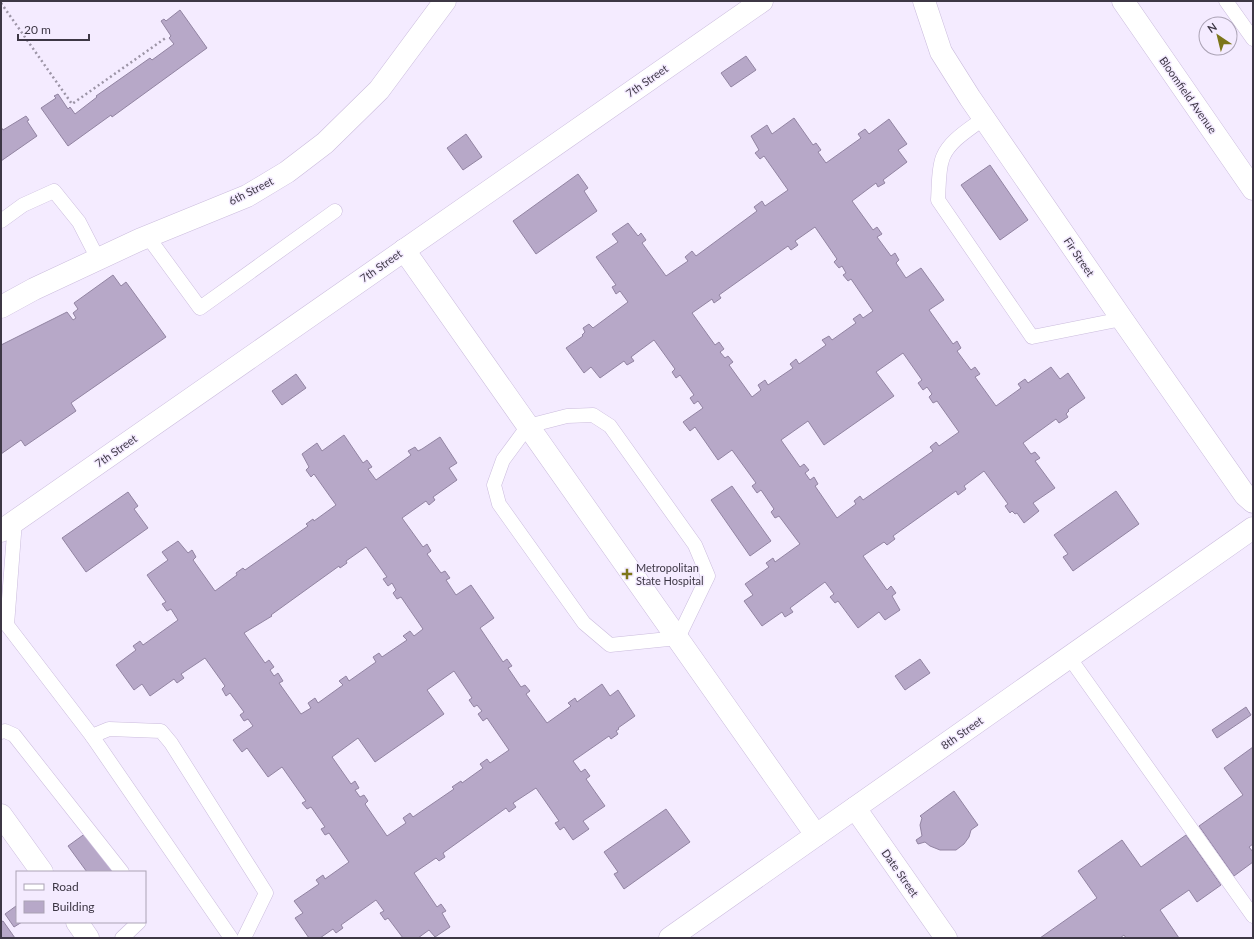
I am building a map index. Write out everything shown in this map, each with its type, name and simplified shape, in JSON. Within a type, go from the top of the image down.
[{"type":"street","name":"6th Street","points":[[1,307],[34,289],[98,259],[247,196],[287,172],[325,143],[379,90],[445,1]]},
{"type":"street","name":"7th Street","points":[[8,526],[762,1]]},
{"type":"street","name":"Fir Street","points":[[924,1],[941,52],[984,118],[1122,320],[1245,495],[1253,502]]},
{"type":"street","name":"Bloomfield Avenue","points":[[1123,1],[1252,186]]},
{"type":"street","points":[[404,250],[816,835]]},
{"type":"street","name":"8th Street","points":[[670,938],[1253,528]]},
{"type":"street","name":"Date Street","points":[[855,808],[946,938]]},
{"type":"street","points":[[1,815],[41,871]]},
{"type":"street","points":[[78,923],[88,938]]},
{"type":"lane","points":[[1226,1],[1253,39]]},
{"type":"lane","points":[[984,118],[954,141],[943,156],[938,200],[942,207],[1032,337],[1122,320]]},
{"type":"lane","points":[[1,221],[23,205],[54,191],[79,222],[98,259]]},
{"type":"lane","points":[[148,237],[200,308],[335,211]]},
{"type":"lane","points":[[593,415],[610,426],[695,545],[708,576],[678,638],[610,645],[584,623],[499,504],[494,485],[496,478],[503,460],[528,426],[567,416],[593,415]]},
{"type":"lane","points":[[8,526],[7,625],[92,736],[232,938]]},
{"type":"lane","points":[[1069,657],[1253,916]]},
{"type":"lane","points":[[92,736],[109,729],[161,731],[171,743],[266,893],[244,938]]},
{"type":"lane","points":[[1,732],[5,731],[14,735],[121,871]]},
{"type":"lane","points":[[122,938],[138,923]]},
{"type":"path","points":[[1,3],[72,104],[167,37]]},
{"type":"building","points":[[180,10],[207,48],[112,117],[111,115],[68,146],[41,108],[56,98],[54,96],[58,94],[68,109],[70,107],[75,114],[97,97],[96,96],[150,58],[152,60],[174,44],[169,38],[171,36],[161,21],[164,19],[166,21]]},
{"type":"building","points":[[746,56],[756,70],[731,87],[721,73]]},
{"type":"building","points":[[26,116],[29,120],[27,121],[37,136],[1,161],[1,127],[3,130]]},
{"type":"building","points":[[794,118],[813,145],[816,143],[821,150],[818,152],[826,163],[861,138],[858,134],[865,129],[869,134],[889,119],[907,144],[898,150],[907,162],[883,180],[885,183],[878,187],[876,183],[852,201],[873,230],[877,227],[882,234],[877,237],[891,256],[895,253],[899,260],[896,263],[906,278],[921,268],[944,300],[929,310],[953,344],[957,341],[961,348],[957,351],[971,370],[975,367],[980,374],[975,377],[996,406],[1021,388],[1018,384],[1025,379],[1028,383],[1051,367],[1060,379],[1068,373],[1085,398],[1068,410],[1069,411],[1066,414],[1068,417],[1059,423],[1056,419],[1023,443],[1031,454],[1035,452],[1040,458],[1035,461],[1055,488],[1033,503],[1039,511],[1024,523],[1017,513],[1015,514],[1012,511],[1010,513],[1005,506],[1008,504],[984,471],[964,486],[966,489],[958,495],[956,491],[893,536],[895,539],[887,545],[884,542],[863,556],[887,590],[891,586],[896,593],[892,596],[900,610],[885,620],[879,612],[858,628],[838,601],[835,603],[830,597],[834,594],[825,582],[790,608],[793,612],[785,617],[782,612],[762,626],[744,601],[753,595],[745,584],[769,567],[766,563],[773,558],[775,562],[800,544],[779,516],[775,518],[771,512],[774,509],[761,490],[757,493],[752,486],[756,483],[732,450],[718,460],[695,427],[690,431],[683,422],[703,408],[698,401],[694,404],[690,398],[694,395],[680,375],[676,378],[672,372],[675,369],[654,340],[631,357],[634,361],[627,365],[624,361],[600,378],[591,367],[584,373],[566,348],[583,336],[582,335],[585,332],[583,328],[589,324],[593,328],[628,302],[620,291],[616,294],[612,287],[616,285],[596,257],[618,242],[612,234],[628,223],[638,236],[641,233],[646,240],[642,243],[666,276],[688,261],[685,257],[692,251],[696,256],[757,211],[754,207],[762,201],[765,206],[788,190],[764,156],[760,159],[755,153],[759,150],[751,136],[767,125],[772,134]],"holes":[[[815,227],[837,259],[834,262],[839,268],[842,266],[846,273],[843,275],[848,281],[851,279],[873,311],[863,318],[860,314],[853,319],[856,323],[832,340],[829,336],[822,340],[826,345],[799,364],[796,359],[790,364],[793,368],[768,385],[765,380],[758,385],[761,390],[752,397],[729,365],[733,362],[728,356],[725,358],[720,352],[724,349],[719,342],[715,345],[692,313],[712,299],[714,303],[721,298],[719,295],[788,246],[791,250],[798,245],[795,241]],[[903,353],[922,380],[918,383],[923,390],[927,387],[932,394],[929,397],[933,403],[937,401],[959,432],[939,446],[936,442],[930,447],[933,451],[863,500],[860,496],[854,501],[856,504],[837,518],[815,486],[818,484],[814,477],[810,480],[805,473],[809,470],[804,464],[800,467],[781,440],[808,421],[824,445],[894,396],[876,372]]]},
{"type":"building","points":[[466,134],[482,157],[463,170],[447,148]]},
{"type":"building","points":[[990,165],[1028,220],[1000,240],[961,185]]},
{"type":"building","points":[[578,174],[588,188],[584,191],[597,211],[536,254],[513,221]]},
{"type":"building","points":[[113,275],[121,286],[126,282],[166,337],[71,403],[76,411],[25,446],[21,440],[1,454],[1,345],[67,312],[73,320],[76,318],[73,313],[78,309],[74,303]]},
{"type":"building","points":[[296,374],[306,388],[282,405],[272,391]]},
{"type":"building","points":[[344,435],[363,463],[367,460],[372,467],[368,469],[376,480],[411,455],[408,451],[415,447],[418,451],[440,437],[457,463],[449,468],[457,480],[433,497],[435,500],[429,505],[426,501],[402,518],[423,547],[427,544],[431,551],[427,554],[441,573],[445,571],[450,578],[446,580],[456,595],[471,585],[494,618],[480,628],[503,662],[507,659],[512,666],[508,668],[521,687],[525,685],[530,691],[526,694],[547,723],[571,706],[568,703],[575,698],[577,702],[602,684],[610,696],[618,690],[635,716],[618,728],[619,729],[616,731],[618,734],[611,739],[609,736],[573,761],[581,772],[585,769],[590,776],[586,779],[605,806],[583,821],[589,829],[573,840],[564,827],[560,830],[555,823],[559,821],[536,788],[513,803],[516,807],[509,812],[506,808],[443,853],[445,857],[439,861],[436,858],[414,873],[437,907],[441,904],[446,911],[442,913],[450,927],[435,937],[429,930],[418,938],[403,938],[388,918],[385,920],[380,913],[384,911],[376,900],[341,925],[343,928],[336,933],[333,929],[320,938],[309,938],[295,918],[303,913],[294,901],[319,884],[316,880],[323,875],[325,879],[349,862],[329,833],[325,835],[321,829],[325,827],[311,807],[307,809],[302,803],[306,801],[282,767],[268,777],[247,748],[242,752],[233,740],[253,726],[248,719],[244,721],[240,715],[244,712],[230,693],[226,696],[222,689],[225,686],[205,658],[181,674],[184,678],[177,683],[174,679],[150,696],[142,684],[134,690],[116,665],[136,650],[133,646],[140,641],[143,645],[178,620],[171,609],[167,611],[162,604],[166,602],[147,575],[168,560],[162,552],[178,541],[188,553],[192,550],[196,557],[193,560],[215,591],[237,575],[236,573],[243,568],[245,570],[308,526],[306,524],[313,519],[314,521],[336,505],[314,474],[311,477],[306,470],[309,467],[302,454],[317,443],[322,451]],"holes":[[[366,547],[387,577],[383,579],[388,586],[392,583],[396,590],[393,593],[397,599],[401,597],[423,629],[414,636],[410,631],[403,636],[407,640],[382,657],[379,653],[373,657],[376,662],[349,681],[346,676],[339,681],[343,685],[318,703],[315,698],[308,703],[311,708],[301,714],[279,683],[283,681],[278,673],[274,676],[270,670],[274,667],[269,660],[265,663],[244,633],[272,616],[271,615],[339,566],[340,568],[347,563],[346,561]],[[454,671],[472,698],[469,700],[474,707],[477,705],[482,711],[478,714],[483,721],[487,718],[509,750],[490,763],[487,759],[480,764],[483,768],[462,783],[461,781],[452,787],[454,789],[413,817],[410,813],[403,818],[406,823],[387,836],[365,804],[368,801],[364,795],[360,797],[355,790],[359,788],[355,781],[351,784],[332,757],[358,738],[375,762],[444,714],[427,690]]]},
{"type":"building","points":[[732,486],[771,541],[750,556],[711,500]]},
{"type":"building","points":[[1116,491],[1139,524],[1073,571],[1063,557],[1068,554],[1054,535]]},
{"type":"building","points":[[128,492],[138,506],[134,509],[148,528],[86,572],[62,538]]},
{"type":"building","points":[[920,659],[930,673],[905,690],[895,676]]},
{"type":"building","points":[[1246,707],[1251,715],[1217,738],[1212,730]]},
{"type":"building","points":[[1253,747],[1253,844],[1249,847],[1253,852],[1253,862],[1234,876],[1199,826],[1243,795],[1224,768]]},
{"type":"building","points":[[954,791],[978,825],[971,830],[969,837],[964,844],[956,850],[940,850],[925,842],[918,844],[916,840],[922,836],[920,825],[922,818],[920,816]]},
{"type":"building","points":[[666,809],[690,842],[624,889],[614,874],[618,872],[604,852]]},
{"type":"building","points":[[86,833],[113,871],[86,871],[68,846]]},
{"type":"building","points":[[1186,835],[1221,885],[1197,902],[1189,890],[1160,910],[1179,938],[1126,938],[1124,935],[1120,938],[1040,938],[1097,898],[1078,871],[1122,840],[1141,867]]},
{"type":"building","points":[[16,906],[16,923],[20,923],[14,927],[5,914]]},
{"type":"building","points":[[3,921],[15,938],[1,938],[1,922]]},
{"type":"place","name":"Metropolitan State Hospital","points":[[627,574]]}]
